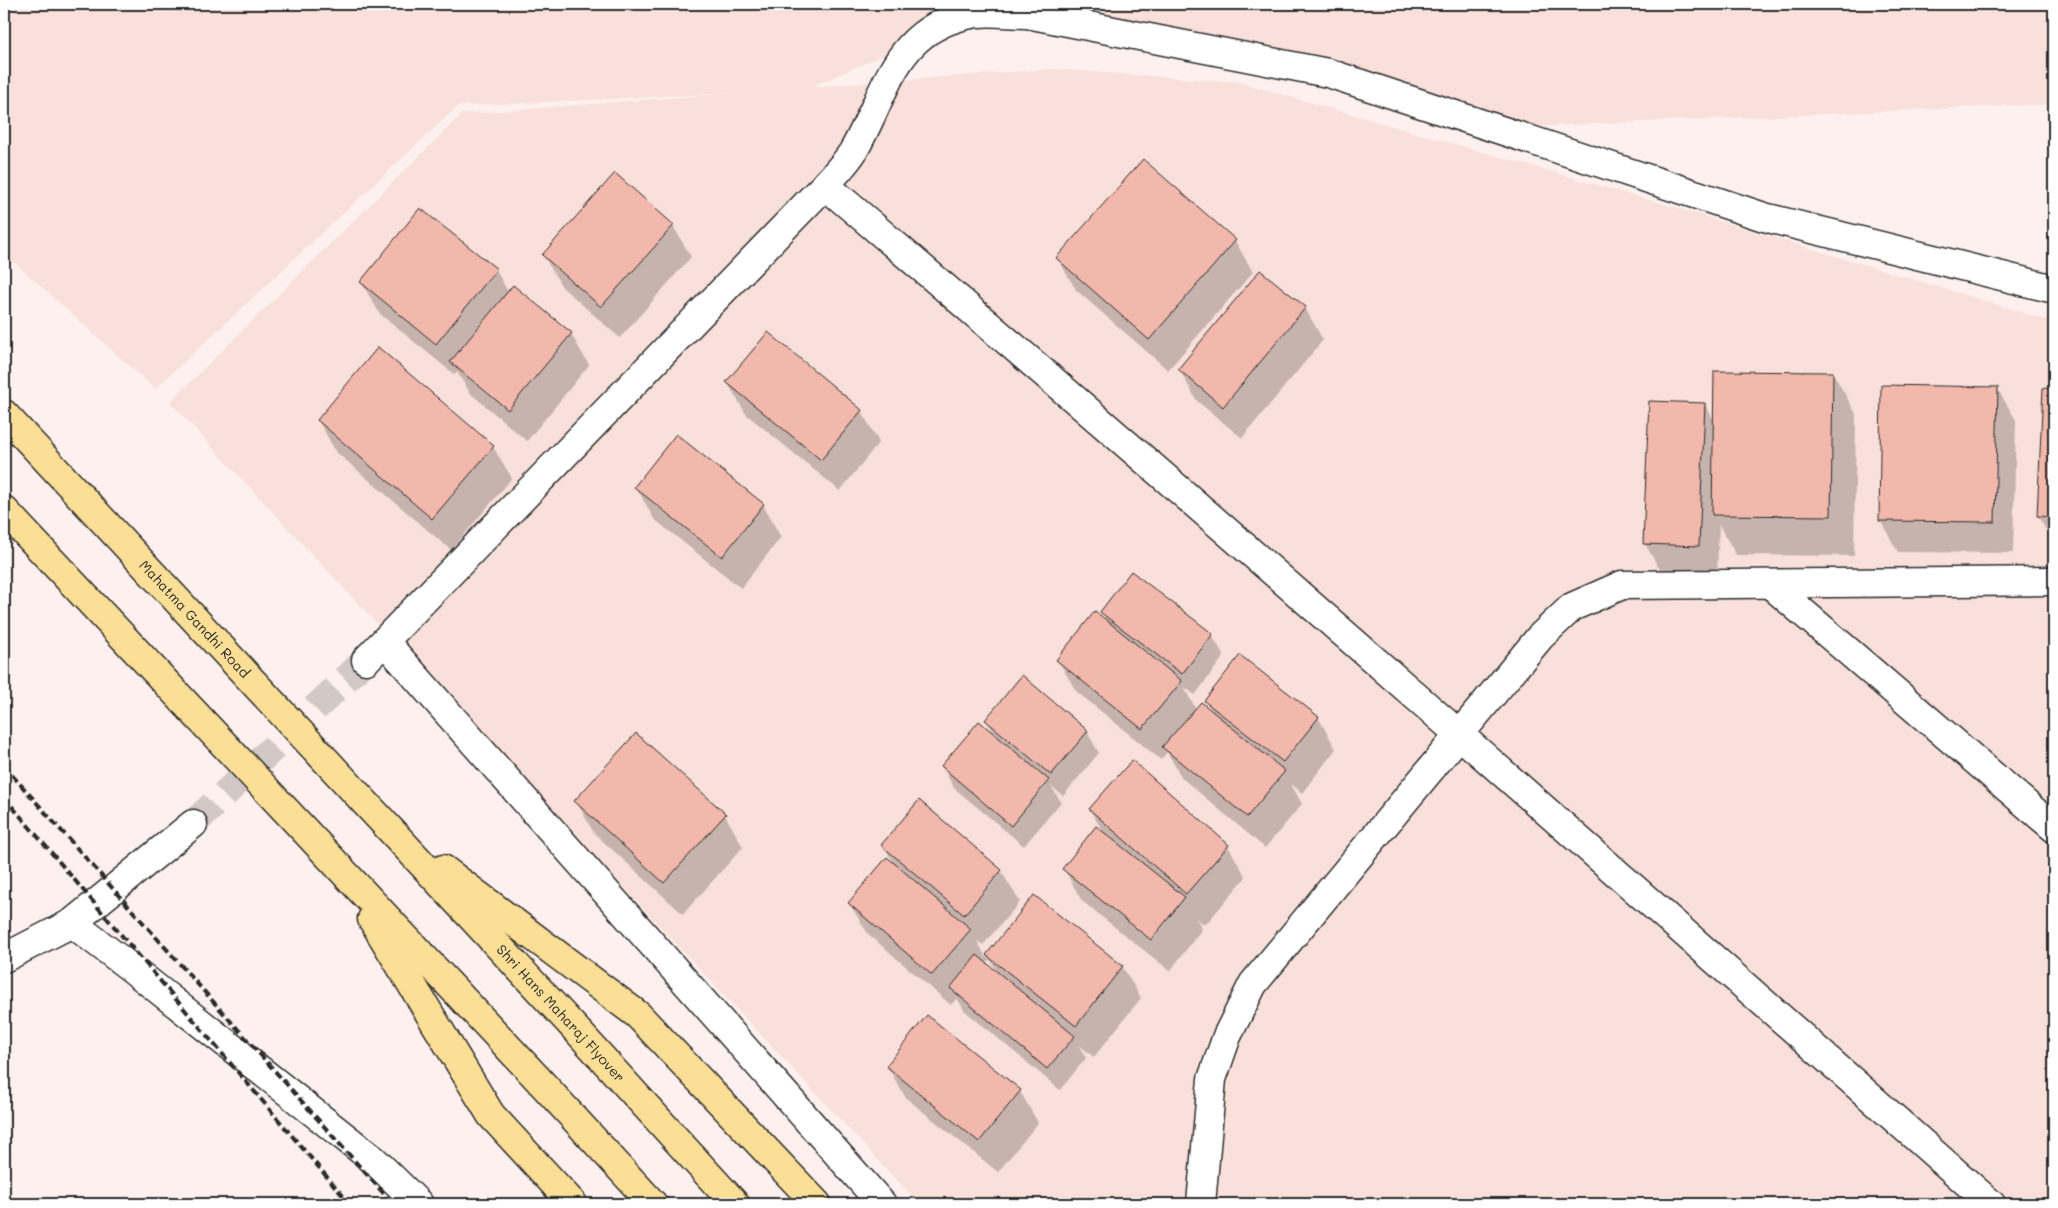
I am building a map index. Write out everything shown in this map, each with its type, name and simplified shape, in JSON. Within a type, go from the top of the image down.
[{"type":"main road","name":"Mahatma Gandhi Road","points":[[4,414],[384,825]]},
{"type":"main road","points":[[4,510],[653,1204]]},
{"type":"main road","name":"Shri Hans Maharaj Flyover","points":[[384,825],[582,1036],[735,1204]]},
{"type":"main road","points":[[384,825],[638,1015],[817,1204]]},
{"type":"main road","points":[[343,871],[491,1115],[573,1204]]},
{"type":"street","points":[[882,1204],[376,651],[825,185],[854,152],[898,61],[918,37],[947,21],[978,13],[1027,14],[1328,73],[1764,217],[2054,289]]},
{"type":"street","points":[[825,185],[1042,370],[1461,734],[1991,1204]]},
{"type":"street","points":[[1202,1204],[1212,1079],[1227,1036],[1253,984],[1540,637],[1572,607],[1622,585],[2054,581]]},
{"type":"street","points":[[1770,584],[2054,828]]},
{"type":"street","points":[[4,958],[72,923],[193,824]]},
{"type":"street","points":[[72,923],[375,1161],[419,1204]]},
{"type":"shaded area","points":[[4,4],[1001,4],[810,87],[1052,69],[1239,82],[1677,208],[2054,322],[2054,1204],[919,1204],[170,402],[462,114],[733,93],[458,106],[155,389],[4,253]]},
{"type":"shaded area","points":[[1036,4],[2054,4],[2054,104],[1526,127]]},
{"type":"building","points":[[1143,159],[1236,240],[1149,340],[1056,258]]},
{"type":"building","points":[[615,173],[674,225],[601,307],[542,255]]},
{"type":"building","points":[[420,208],[497,269],[436,344],[360,282]]},
{"type":"building","points":[[1260,270],[1306,307],[1223,407],[1178,369]]},
{"type":"building","points":[[513,285],[572,333],[508,410],[450,362]]},
{"type":"building","points":[[768,332],[862,410],[821,460],[726,382]]},
{"type":"building","points":[[378,347],[494,446],[432,519],[317,420]]},
{"type":"building","points":[[1714,371],[1833,372],[1831,516],[1712,515]]},
{"type":"building","points":[[1881,385],[1998,387],[1995,522],[1879,521]]},
{"type":"building","points":[[2043,388],[2054,389],[2054,517],[2037,516]]},
{"type":"building","points":[[1649,401],[1705,403],[1699,546],[1643,544]]},
{"type":"building","points":[[676,434],[764,504],[722,557],[634,487]]},
{"type":"building","points":[[1131,571],[1213,634],[1182,674],[1100,612]]},
{"type":"building","points":[[1095,611],[1182,681],[1142,729],[1056,660]]},
{"type":"building","points":[[1240,655],[1319,717],[1283,762],[1204,701]]},
{"type":"building","points":[[1022,675],[1088,731],[1051,775],[985,720]]},
{"type":"building","points":[[1201,702],[1285,771],[1247,817],[1162,747]]},
{"type":"building","points":[[979,721],[1049,780],[1011,826],[941,766]]},
{"type":"building","points":[[636,733],[726,814],[664,883],[574,801]]},
{"type":"building","points":[[1132,760],[1229,845],[1186,894],[1089,809]]},
{"type":"building","points":[[919,800],[1002,870],[964,915],[881,845]]},
{"type":"building","points":[[1096,826],[1185,897],[1151,940],[1062,869]]},
{"type":"building","points":[[887,857],[971,929],[932,975],[848,903]]},
{"type":"building","points":[[1034,895],[1123,966],[1076,1026],[986,955]]},
{"type":"building","points":[[977,955],[1075,1036],[1047,1069],[950,988]]},
{"type":"building","points":[[927,1015],[1021,1090],[979,1142],[886,1066]]},
{"type":"tunnel","points":[[193,824],[366,660]]},
{"type":"railway","points":[[4,766],[393,1204]]},
{"type":"railway","points":[[4,797],[350,1204]]}]
